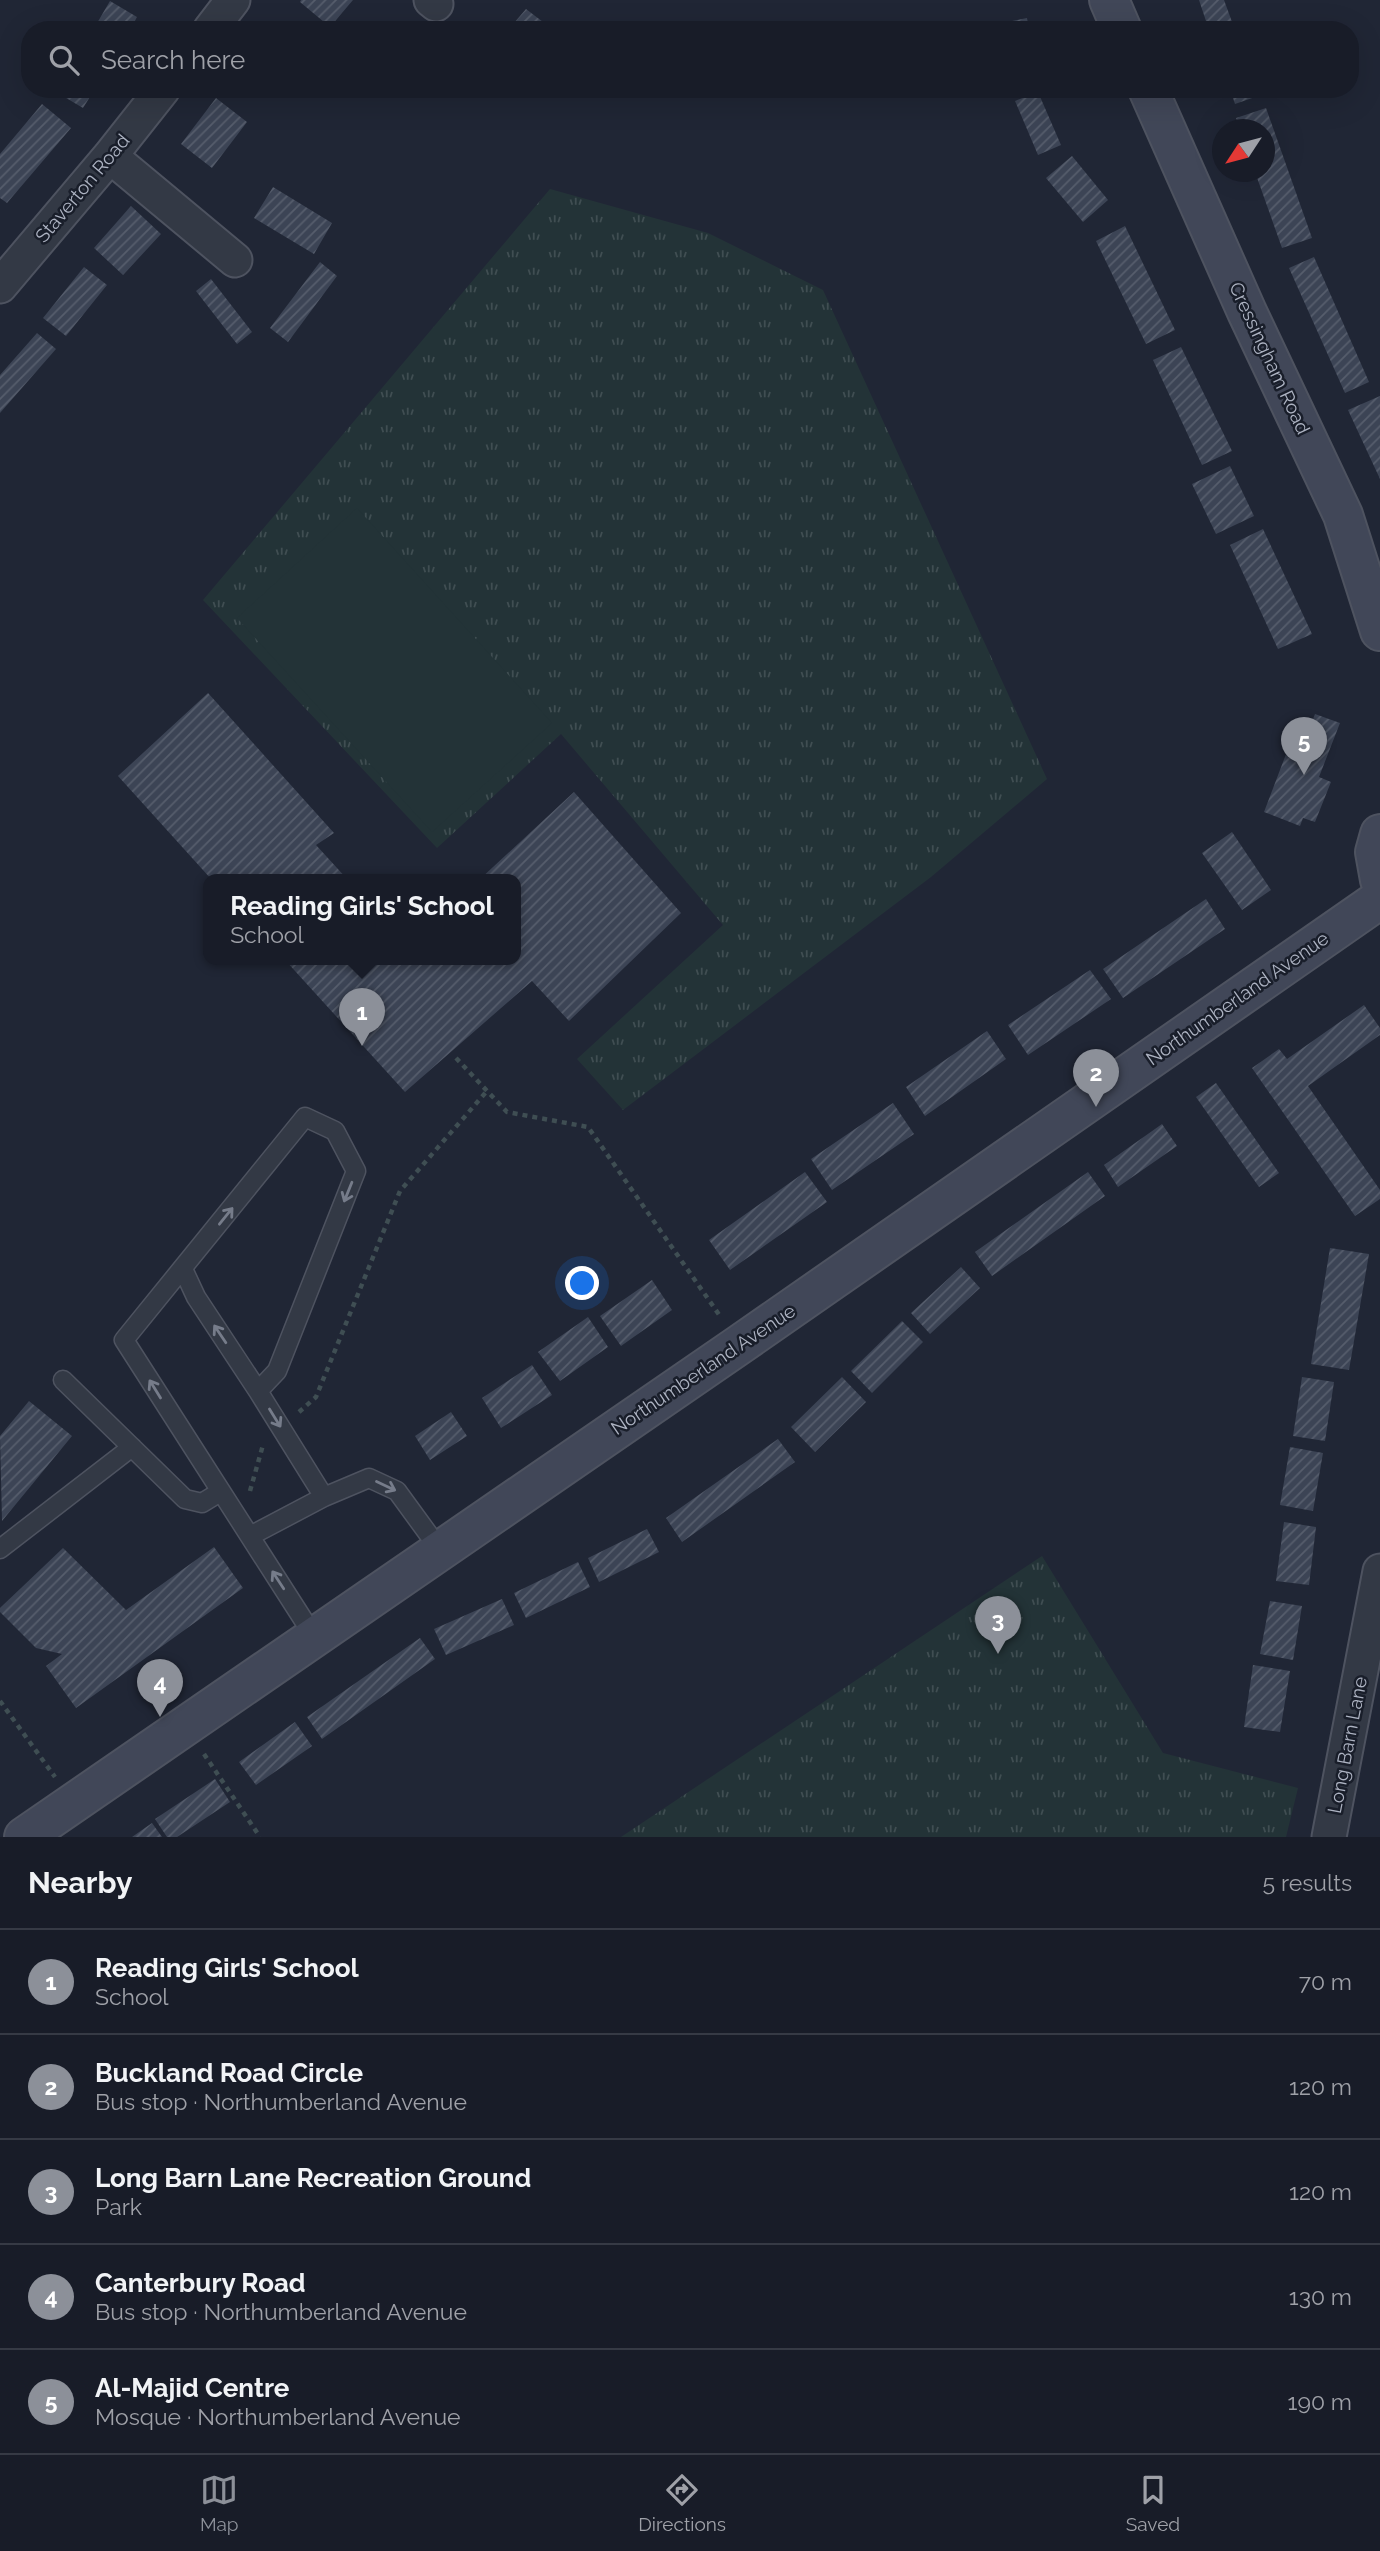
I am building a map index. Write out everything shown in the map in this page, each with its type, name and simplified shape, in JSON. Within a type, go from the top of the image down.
[{"type":"street","points":[[217,21],[233,0]]},
{"type":"street","points":[[1109,0],[1118,21]]},
{"type":"street","name":"Staverton Road","points":[[0,285],[156,98]]},
{"type":"street","name":"Cressingham Road","points":[[1152,98],[1247,312],[1343,515],[1380,631]]},
{"type":"street","points":[[110,156],[234,260]]},
{"type":"street","points":[[1380,834],[1376,852],[1377,874],[1380,880]]},
{"type":"street","name":"Northumberland Avenue","points":[[24,1837],[739,1345],[1380,899]]},
{"type":"street","name":"Long Barn Lane","points":[[1329,1837],[1380,1576]]},
{"type":"lane","points":[[258,1391],[277,1371],[356,1171],[335,1131],[305,1117],[124,1340],[315,1638]]},
{"type":"lane","points":[[183,1269],[196,1297],[324,1497]]},
{"type":"lane","points":[[63,1380],[185,1499],[202,1503],[220,1492]]},
{"type":"lane","points":[[0,1549],[132,1447]]},
{"type":"lane","points":[[250,1536],[324,1497],[369,1478],[397,1491],[440,1550]]},
{"type":"path","points":[[456,1058],[507,1112],[588,1127],[739,1345]]},
{"type":"path","points":[[233,1511],[248,1497],[265,1437],[316,1397],[400,1191],[487,1091]]},
{"type":"path","points":[[0,1701],[73,1803]]},
{"type":"path","points":[[187,1726],[260,1837]]},
{"type":"green space","points":[[550,189],[708,233],[823,290],[1047,779],[931,877],[623,1110],[577,1059],[723,925],[561,734],[437,848],[203,600]]},
{"type":"green space","points":[[357,508],[552,723],[432,832],[237,618]]},
{"type":"green space","points":[[1042,1556],[1163,1753],[1298,1788],[1286,1837],[621,1837]]},
{"type":"building","points":[[353,0],[335,21],[323,21],[300,2]]},
{"type":"building","points":[[1199,0],[1224,0],[1232,21],[1206,21]]},
{"type":"building","points":[[110,1],[137,17],[135,21],[98,21]]},
{"type":"building","points":[[526,9],[542,21],[516,21]]},
{"type":"building","points":[[66,98],[89,98],[83,108]]},
{"type":"building","points":[[216,98],[247,122],[212,168],[181,144]]},
{"type":"building","points":[[1041,98],[1061,145],[1038,155],[1015,101]]},
{"type":"building","points":[[1233,98],[1252,98],[1235,104]]},
{"type":"building","points":[[42,104],[71,128],[7,203],[0,198],[0,154]]},
{"type":"building","points":[[1266,108],[1270,119],[1236,119]]},
{"type":"building","points":[[1275,133],[1312,238],[1282,248],[1259,182],[1275,182]]},
{"type":"building","points":[[1072,156],[1108,200],[1083,222],[1046,178]]},
{"type":"building","points":[[273,187],[332,223],[314,254],[254,218]]},
{"type":"building","points":[[131,206],[161,234],[123,275],[94,248]]},
{"type":"building","points":[[1125,226],[1175,330],[1146,344],[1096,241]]},
{"type":"building","points":[[1314,257],[1369,382],[1345,393],[1289,268]]},
{"type":"building","points":[[320,262],[337,276],[288,342],[270,328]]},
{"type":"building","points":[[84,267],[107,285],[66,336],[43,318]]},
{"type":"building","points":[[211,279],[252,332],[237,344],[196,291]]},
{"type":"building","points":[[37,333],[56,349],[0,413],[0,375]]},
{"type":"building","points":[[1181,347],[1232,451],[1202,465],[1153,360]]},
{"type":"building","points":[[1380,396],[1380,479],[1348,410]]},
{"type":"building","points":[[1230,466],[1254,516],[1216,534],[1192,484]]},
{"type":"building","points":[[1263,529],[1312,634],[1278,649],[1230,545]]},
{"type":"building","points":[[208,693],[334,833],[316,845],[343,874],[207,874],[118,776]]},
{"type":"building","points":[[1315,714],[1340,723],[1319,777],[1331,782],[1315,822],[1303,818],[1300,826],[1264,812],[1299,720],[1311,724]]},
{"type":"building","points":[[574,792],[681,913],[569,1021],[532,981],[405,1092],[290,965],[521,965],[521,874],[485,874]]},
{"type":"building","points":[[1232,832],[1271,890],[1242,910],[1202,853]]},
{"type":"building","points":[[1206,899],[1225,929],[1123,998],[1103,969]]},
{"type":"building","points":[[1090,970],[1111,999],[1028,1055],[1008,1025]]},
{"type":"building","points":[[1364,1005],[1380,1028],[1380,1035],[1308,1086],[1380,1190],[1380,1199],[1355,1216],[1252,1068],[1279,1049],[1287,1059]]},
{"type":"building","points":[[987,1031],[1006,1059],[925,1116],[906,1087]]},
{"type":"building","points":[[1216,1083],[1279,1173],[1259,1187],[1196,1097]]},
{"type":"building","points":[[893,1103],[914,1134],[832,1190],[811,1159]]},
{"type":"building","points":[[1162,1124],[1177,1146],[1118,1187],[1104,1165]]},
{"type":"building","points":[[805,1172],[827,1202],[730,1270],[709,1240]]},
{"type":"building","points":[[1088,1172],[1105,1196],[992,1276],[975,1252]]},
{"type":"building","points":[[1330,1248],[1369,1254],[1349,1370],[1311,1364]]},
{"type":"building","points":[[961,1267],[980,1288],[930,1334],[911,1313]]},
{"type":"building","points":[[652,1280],[672,1310],[621,1346],[600,1316]]},
{"type":"building","points":[[588,1317],[608,1347],[560,1381],[538,1352]]},
{"type":"building","points":[[902,1321],[923,1342],[872,1393],[851,1371]]},
{"type":"building","points":[[532,1365],[552,1395],[501,1428],[482,1398]]},
{"type":"building","points":[[842,1377],[866,1402],[815,1452],[791,1427]]},
{"type":"building","points":[[1302,1377],[1334,1382],[1325,1441],[1293,1436]]},
{"type":"building","points":[[29,1401],[72,1436],[2,1521],[0,1436]]},
{"type":"building","points":[[451,1412],[467,1436],[430,1460],[415,1436]]},
{"type":"building","points":[[778,1439],[795,1462],[682,1542],[666,1518]]},
{"type":"building","points":[[1290,1447],[1323,1453],[1313,1511],[1280,1505]]},
{"type":"building","points":[[1284,1522],[1316,1527],[1309,1585],[1276,1581]]},
{"type":"building","points":[[647,1529],[659,1552],[599,1582],[588,1558]]},
{"type":"building","points":[[214,1547],[243,1588],[76,1708],[46,1666],[62,1654],[36,1648],[0,1612],[0,1608],[63,1548],[126,1610]]},
{"type":"building","points":[[578,1562],[590,1587],[526,1618],[514,1593]]},
{"type":"building","points":[[502,1599],[514,1625],[446,1655],[434,1629]]},
{"type":"building","points":[[1270,1601],[1302,1606],[1293,1660],[1260,1654]]},
{"type":"building","points":[[420,1638],[435,1659],[322,1739],[307,1717]]},
{"type":"building","points":[[1253,1665],[1290,1671],[1280,1732],[1244,1727]]},
{"type":"building","points":[[295,1722],[312,1746],[256,1785],[239,1762]]},
{"type":"building","points":[[215,1779],[230,1802],[177,1837],[167,1837],[155,1819]]},
{"type":"building","points":[[152,1823],[162,1837],[132,1837]]},
{"type":"place","name":"Al-Majid Centre","points":[[1304,775]]},
{"type":"place","name":"Reading Girls' School","points":[[362,1046]]},
{"type":"place","name":"Buckland Road Circle","points":[[1096,1107]]},
{"type":"place","name":"Long Barn Lane Recreation Ground","points":[[998,1654]]},
{"type":"place","name":"Canterbury Road","points":[[160,1717]]}]
